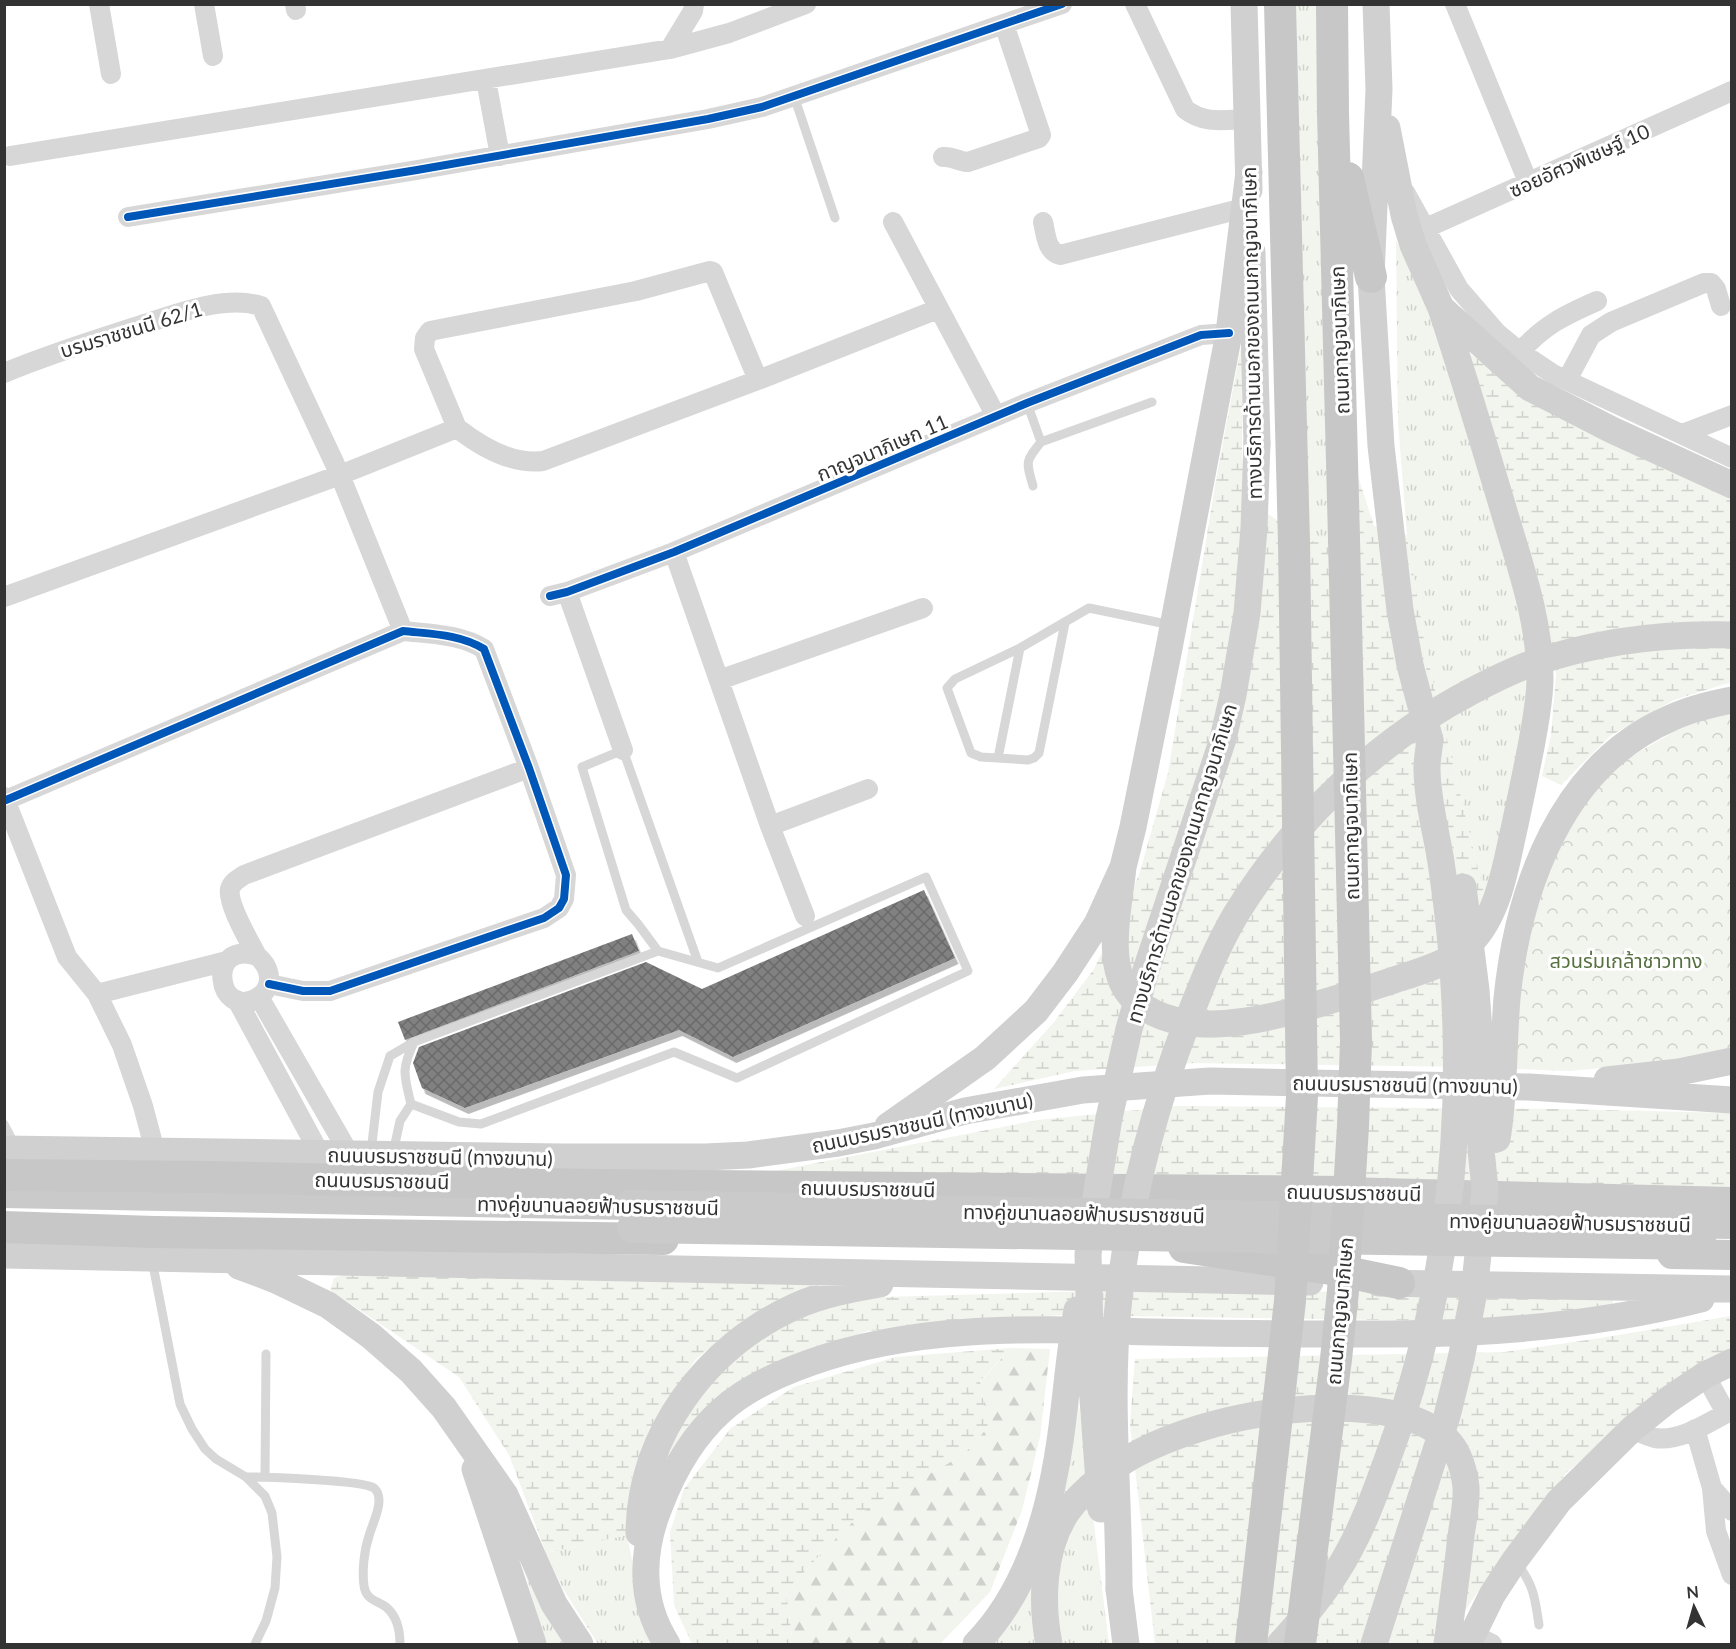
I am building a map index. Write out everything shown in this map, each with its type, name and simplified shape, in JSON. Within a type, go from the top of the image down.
[{"type":"highway","points":[[1251,1644],[1290,1301],[1301,1127],[1302,940],[1280,4]]},
{"type":"highway","name":"ถนนกาญจนาภิเษก","points":[[1300,1644],[1337,1348],[1353,1126],[1355,1019],[1332,4]]},
{"type":"highway","points":[[1333,113],[1371,277]]},
{"type":"highway","name":"ถนนบรมราชชนนี","points":[[9,1158],[209,1177],[597,1185],[1343,1192]]},
{"type":"highway","points":[[4,1227],[154,1232],[1339,1250]]},
{"type":"highway","points":[[1184,1247],[1331,1269],[1399,1283]]},
{"type":"main road","name":"ทางบริการด้านนอกของถนนกาญจนาภิเษก","points":[[1126,1644],[1119,1589],[1099,1492],[1091,1372],[1088,1254],[1109,1118],[1129,1029],[1146,970],[1223,739],[1247,613],[1254,528],[1257,443],[1246,119],[1245,4]]},
{"type":"main road","points":[[1376,4],[1379,89],[1371,277],[1381,446],[1400,610],[1410,665],[1453,827],[1469,932],[1480,1045],[1481,1150],[1485,1189]]},
{"type":"main road","points":[[1249,172],[1229,333],[1174,625],[1123,867],[1115,952],[1117,970],[1122,984],[1132,997],[1152,1013],[1174,1022],[1211,1023],[1279,1016],[1331,1001],[1440,962],[1464,949],[1482,930],[1491,912],[1504,874],[1522,795],[1538,708],[1540,678],[1538,641],[1533,614],[1461,369],[1440,308],[1413,245],[1404,215],[1379,89]]},
{"type":"main road","points":[[1440,308],[1530,388],[1612,430],[1731,485]]},
{"type":"main road","points":[[1119,1589],[1114,1431],[1115,1355],[1119,1299],[1134,1202],[1160,1102],[1180,1039],[1214,957],[1235,916],[1276,856],[1339,786],[1399,736],[1449,703],[1531,664],[1584,648],[1639,638],[1690,634],[1731,635]]},
{"type":"main road","points":[[1374,1644],[1430,1473],[1456,1382],[1474,1292],[1485,1189],[1493,1163],[1498,1134],[1508,997],[1516,938],[1530,887],[1551,835],[1569,805],[1593,775],[1621,748],[1670,718],[1731,700]]},
{"type":"main road","points":[[1280,1644],[1336,1574],[1377,1491],[1400,1427],[1416,1369],[1432,1303],[1446,1229],[1455,1115],[1454,987],[1444,883],[1429,791],[1427,768],[1430,740]]},
{"type":"main road","points":[[874,1136],[986,1058],[1036,1011],[1065,974],[1097,924],[1123,867]]},
{"type":"main road","points":[[1556,1089],[1623,1077],[1679,1072],[1731,1061]]},
{"type":"main road","name":"ถนนบรมราชชนนี (ทางขนาน)","points":[[9,1158],[155,1151],[705,1157],[795,1149],[874,1136],[965,1111],[1036,1097],[1148,1084],[1287,1081],[1556,1089],[1731,1100]]},
{"type":"main road","name":"ถนนบรมราชชนนี","points":[[1343,1192],[1731,1202]]},
{"type":"main road","name":"ทางคู่ขนานลอยฟ้าบรมราชชนนี","points":[[4,1193],[326,1201],[1731,1224]]},
{"type":"main road","name":"ทางคู่ขนานลอยฟ้าบรมราชชนนี","points":[[4,1216],[1135,1237],[1731,1245]]},
{"type":"main road","points":[[1339,1250],[1731,1255]]},
{"type":"main road","points":[[976,1644],[986,1634],[1021,1579],[1044,1518],[1059,1448],[1071,1353],[1088,1254]]},
{"type":"main road","points":[[4,1255],[1731,1290]]},
{"type":"main road","points":[[218,1259],[276,1280],[328,1305],[371,1336],[411,1371],[444,1408],[505,1495],[554,1604],[580,1644]]},
{"type":"main road","points":[[666,1644],[656,1626],[647,1595],[639,1542],[639,1521],[646,1477],[668,1423],[705,1372],[732,1345],[746,1335],[798,1306],[846,1290],[952,1274]]},
{"type":"main road","points":[[647,1595],[646,1559],[652,1526],[667,1485],[682,1457],[705,1426],[724,1408],[749,1390],[783,1372],[826,1357],[878,1343],[952,1333],[1012,1329],[1368,1334],[1511,1330],[1580,1323],[1650,1310],[1731,1290]]},
{"type":"main road","points":[[1477,1641],[1492,1595],[1559,1501],[1632,1429],[1668,1400],[1705,1375],[1731,1362]]},
{"type":"main road","points":[[1048,1644],[1045,1592],[1050,1552],[1055,1535],[1067,1513],[1084,1492],[1139,1452],[1181,1434],[1260,1414],[1302,1409],[1357,1409],[1391,1413],[1418,1421],[1437,1431],[1450,1443],[1457,1454],[1466,1488],[1447,1644]]},
{"type":"main road","points":[[465,1439],[533,1644]]},
{"type":"street","points":[[99,4],[111,74]]},
{"type":"street","points":[[204,4],[213,56]]},
{"type":"street","points":[[670,49],[693,10],[694,4]]},
{"type":"street","points":[[10,156],[486,81],[670,49],[729,33],[806,4]]},
{"type":"street","points":[[128,217],[500,156],[708,119],[762,107],[1062,4]]},
{"type":"street","points":[[1135,4],[1185,109],[1202,119],[1215,121],[1246,119]]},
{"type":"street","points":[[1455,4],[1528,182]]},
{"type":"street","points":[[943,157],[968,162],[1039,138],[1041,135],[1004,24]]},
{"type":"street","points":[[486,81],[500,156]]},
{"type":"street","name":"ซอยอัศวพิเชษฐ์ 10","points":[[1426,228],[1731,91]]},
{"type":"street","points":[[1398,179],[1459,289],[1497,333],[1553,374],[1731,458]]},
{"type":"street","points":[[1042,222],[1050,249],[1060,255],[1244,208]]},
{"type":"street","points":[[893,222],[996,416]]},
{"type":"street","points":[[758,380],[710,271],[636,291],[430,331],[425,338],[424,349],[457,428],[478,445],[523,461],[543,461],[758,380],[938,309]]},
{"type":"street","points":[[1567,380],[1591,335],[1611,322],[1704,283],[1711,284],[1716,289],[1721,306]]},
{"type":"street","points":[[1520,352],[1536,334],[1567,314],[1597,301]]},
{"type":"street","name":"บรมราชชนนี 62/1","points":[[4,373],[53,352],[195,308],[235,303],[261,306],[340,475]]},
{"type":"street","name":"กาญจนาภิเษก 11","points":[[623,750],[559,594],[674,552],[1027,403],[1201,335],[1229,333]]},
{"type":"street","points":[[1682,434],[1731,415]]},
{"type":"street","points":[[4,597],[340,475],[457,428]]},
{"type":"street","points":[[340,475],[403,631]]},
{"type":"street","points":[[674,552],[770,826],[805,916]]},
{"type":"street","points":[[719,680],[923,608]]},
{"type":"street","points":[[155,1151],[128,1063],[98,994],[67,957],[5,798],[403,631],[460,638],[484,649],[566,875],[564,899],[559,908],[544,918],[330,992],[264,991]]},
{"type":"street","points":[[237,1000],[252,1001],[264,991],[270,976],[267,968],[256,956],[231,897],[230,888],[235,881],[244,875],[529,768]]},
{"type":"street","points":[[770,826],[868,789]]},
{"type":"street","points":[[98,994],[227,961],[241,954],[256,956]]},
{"type":"street","points":[[227,961],[221,976],[225,990],[237,1000],[320,1154]]},
{"type":"street","points":[[264,991],[371,1155]]},
{"type":"street","points":[[1632,1429],[1652,1437],[1664,1438],[1695,1429],[1729,1412],[1705,1375]]},
{"type":"street","points":[[1695,1429],[1712,1488],[1716,1531],[1731,1575]]},
{"type":"street","points":[[1712,1488],[1731,1511]]},
{"type":"lane","points":[[794,96],[834,218]]},
{"type":"lane","points":[[1033,486],[1027,465],[1028,459],[1041,442],[1152,402]]},
{"type":"lane","points":[[1027,403],[1041,442]]},
{"type":"lane","points":[[1065,623],[1039,753],[1028,760],[977,756],[971,753],[947,688],[955,679],[1020,648],[1085,610],[1092,608],[1174,625]]},
{"type":"lane","points":[[998,758],[1020,648]]},
{"type":"lane","points":[[657,951],[626,910],[582,767],[623,750],[698,962]]},
{"type":"lane","points":[[371,1155],[378,1092],[390,1056],[414,1042],[657,951],[718,968],[927,877],[968,970],[737,1078],[674,1052],[481,1124],[459,1122],[411,1104]]},
{"type":"lane","points":[[371,1155],[400,1121],[411,1104],[404,1073],[405,1061],[414,1042]]},
{"type":"lane","points":[[4,1124],[9,1158]]},
{"type":"lane","points":[[152,1257],[180,1404],[205,1449],[216,1459],[246,1477],[265,1496],[272,1513],[278,1557],[272,1599],[266,1620],[255,1644]]},
{"type":"lane","points":[[265,1477],[266,1354]]},
{"type":"lane","points":[[246,1477],[351,1484],[375,1489],[379,1503],[367,1540],[363,1567],[364,1587],[367,1596],[391,1612],[400,1635],[400,1644]]},
{"type":"lane","points":[[1515,1560],[1528,1577],[1533,1590],[1539,1625]]},
{"type":"green space","points":[[1296,5],[1321,5],[1332,538],[1308,542]]},
{"type":"green space","points":[[1396,240],[1432,314],[1508,553],[1535,681],[1486,902],[1428,660],[1407,535],[1398,422]]},
{"type":"green space","points":[[1243,336],[1244,497],[1308,542],[1359,534],[1357,473],[1374,526],[1407,535],[1428,660],[1486,902],[1469,1067],[1194,1063],[1075,1071],[994,1089],[1054,1022],[1094,969],[1139,875],[1168,773],[1216,480]]},
{"type":"green space","points":[[1469,353],[1507,380],[1731,493],[1731,683],[1674,700],[1610,736],[1561,785],[1542,776],[1551,735],[1556,675],[1537,580]]},
{"type":"green space","name":"สวนร่มเกล้าชาวทาง","points":[[1731,711],[1731,1050],[1676,1061],[1569,1071],[1491,1068],[1554,842],[1611,768],[1703,715]]},
{"type":"green space","points":[[1178,1106],[1559,1109],[1731,1113],[1731,1197],[734,1179],[1038,1120]]},
{"type":"green space","points":[[364,1269],[825,1282],[744,1320],[696,1359],[675,1390],[633,1472],[627,1535],[546,1553],[509,1455],[459,1377],[330,1290],[334,1278]]},
{"type":"green space","points":[[1165,1289],[1612,1296],[1613,1305],[1511,1322],[1062,1315],[867,1331],[759,1372],[661,1469],[681,1418],[753,1338],[819,1306],[884,1297]]},
{"type":"green space","points":[[1731,1316],[1731,1348],[1704,1360],[1657,1396],[1566,1473],[1481,1587],[1443,1644],[1155,1644],[1130,1424],[1135,1359],[1505,1352]]},
{"type":"green space","points":[[1011,1348],[1050,1349],[1040,1437],[1022,1510],[990,1592],[940,1644],[799,1644],[792,1637],[786,1592],[866,1509],[963,1455],[988,1427],[980,1382]]},
{"type":"green space","points":[[1011,1348],[980,1381],[988,1427],[963,1455],[866,1509],[786,1592],[792,1637],[799,1644],[692,1644],[674,1605],[670,1532],[684,1489],[731,1428],[794,1387],[896,1357]]},
{"type":"green space","points":[[1077,1389],[1109,1644],[988,1644]]},
{"type":"green space","points":[[627,1535],[646,1631],[655,1644],[598,1644],[562,1587],[546,1553]]},
{"type":"green space","points":[[522,1563],[570,1644],[546,1644]]},
{"type":"building","points":[[924,890],[955,958],[733,1057],[679,1030],[465,1108],[422,1088],[413,1063],[419,1047],[646,962],[702,989]]},
{"type":"building","points":[[632,934],[639,951],[405,1040],[398,1022]]},
{"type":"cycle path","points":[[128,217],[417,170],[708,119],[762,107],[1062,4]]},
{"type":"cycle path","points":[[550,596],[567,592],[674,552],[1027,403],[1201,335],[1229,333]]},
{"type":"cycle path","points":[[6,800],[403,631],[465,640],[484,649],[566,875],[564,899],[559,908],[544,918],[330,991],[303,991],[269,984]]}]
